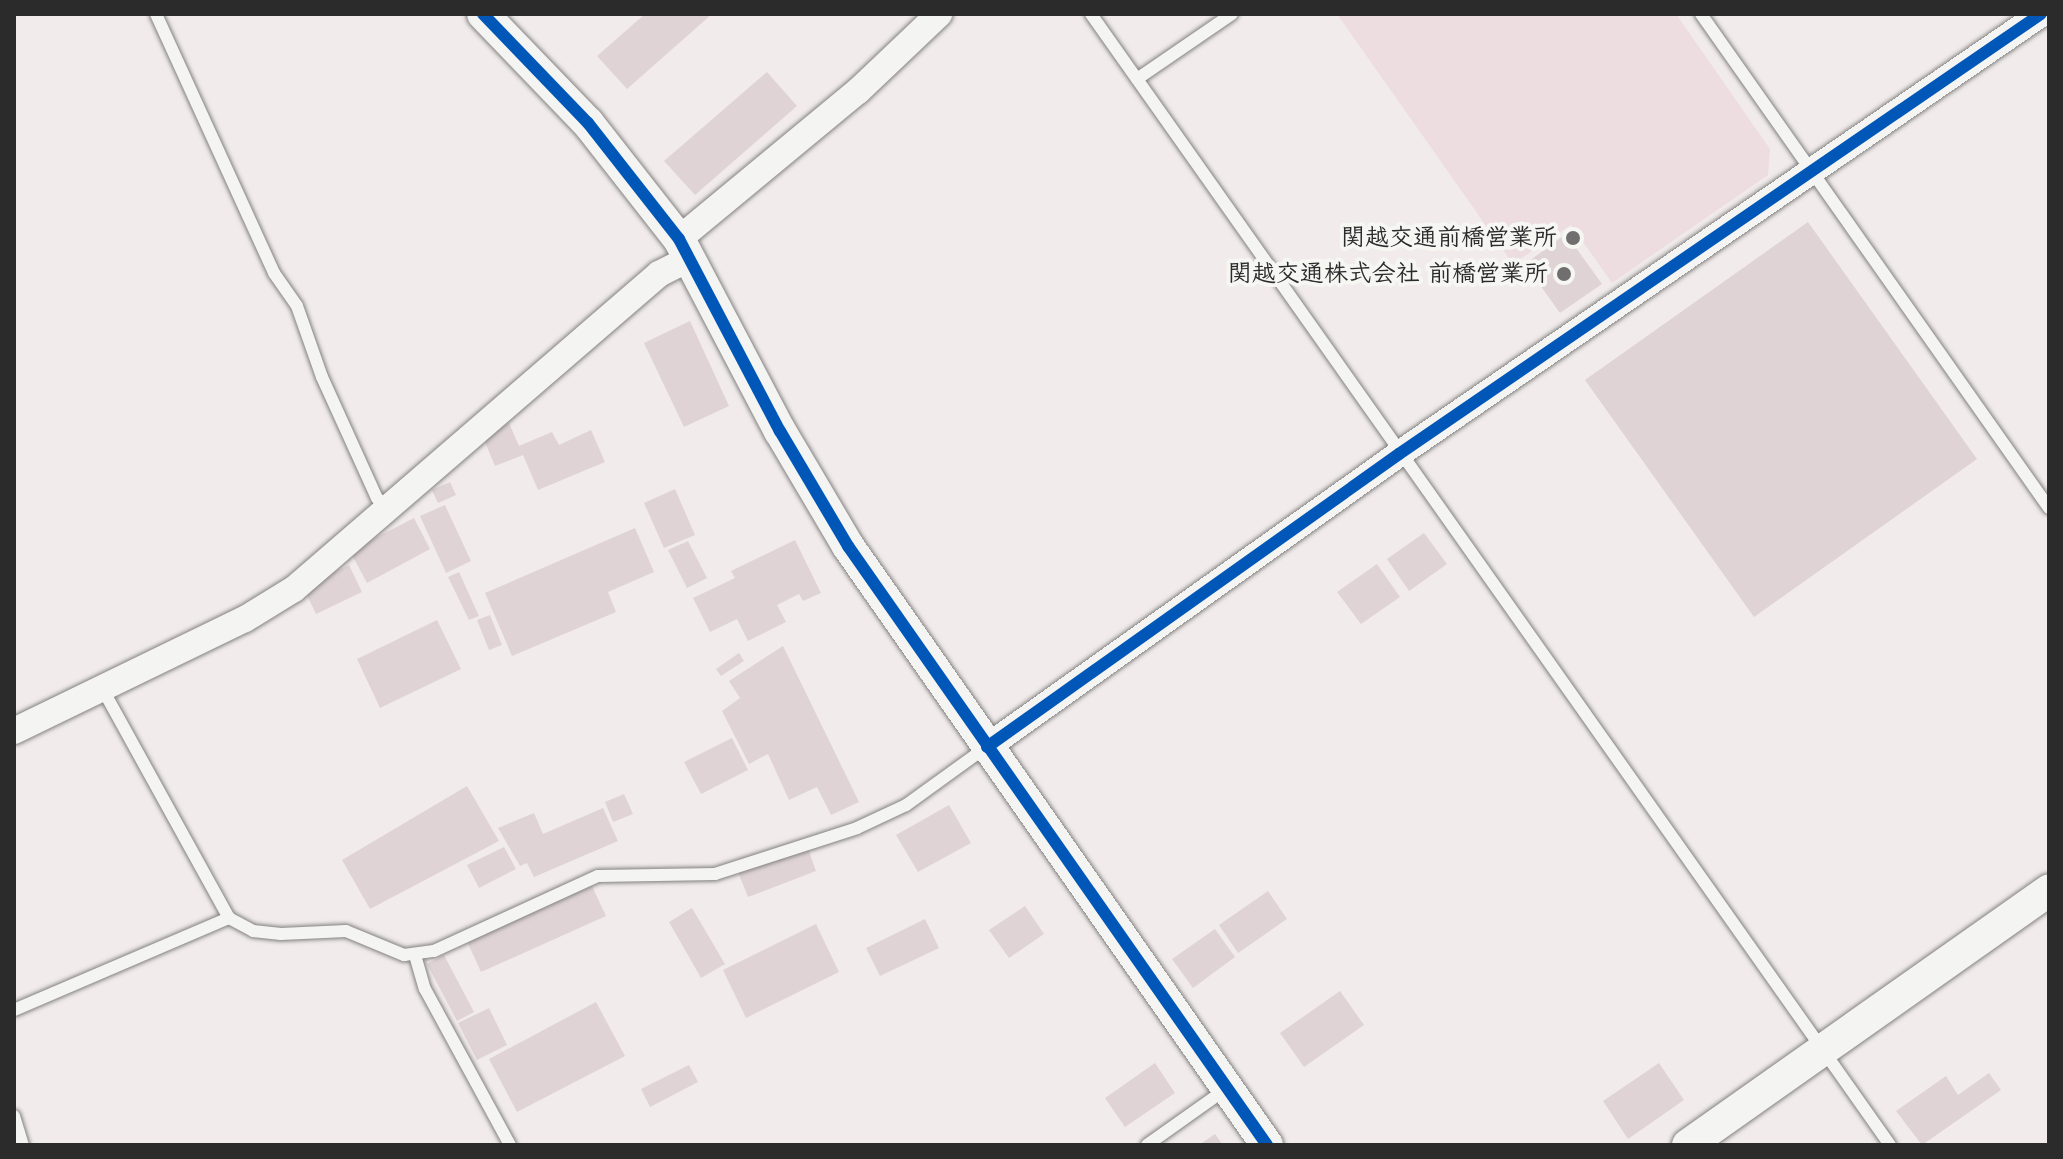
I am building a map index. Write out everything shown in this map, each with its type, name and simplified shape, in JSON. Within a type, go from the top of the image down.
[{"type":"street","points":[[483,14],[588,123],[685,249],[813,490],[987,747],[1267,1145]]},
{"type":"street","points":[[14,731],[273,604],[389,509],[659,274],[939,14]]},
{"type":"street","points":[[987,747],[1399,454],[2041,14]]},
{"type":"street","points":[[1688,1145],[2049,890]]},
{"type":"lane","points":[[156,14],[274,273],[297,306],[322,377],[377,498],[389,509]]},
{"type":"lane","points":[[1091,14],[1890,1145]]},
{"type":"lane","points":[[1137,79],[1232,14]]},
{"type":"lane","points":[[1701,14],[2049,508]]},
{"type":"lane","points":[[102,688],[229,918],[253,931],[281,934],[346,931],[391,953],[415,955],[598,876],[715,874],[857,828],[906,805],[987,747]]},
{"type":"lane","points":[[14,1010],[229,918]]},
{"type":"lane","points":[[415,955],[425,989],[510,1145]]},
{"type":"lane","points":[[1147,1145],[1227,1088]]},
{"type":"lane","points":[[14,1116],[23,1145]]},
{"type":"shaded area","points":[[1337,14],[1676,14],[1770,149],[1768,175],[1612,283],[1571,225],[1513,264]]},
{"type":"building","points":[[645,14],[712,14],[627,89],[597,56]]},
{"type":"building","points":[[767,72],[797,106],[695,195],[664,161]]},
{"type":"building","points":[[1808,222],[1977,459],[1754,617],[1585,380]]},
{"type":"building","points":[[1566,234],[1602,284],[1560,313],[1525,264]]},
{"type":"building","points":[[690,321],[729,406],[684,427],[644,343]]},
{"type":"building","points":[[509,423],[519,446],[552,432],[559,445],[591,430],[605,462],[538,490],[523,455],[495,466],[482,435]]},
{"type":"building","points":[[450,482],[456,495],[438,503],[432,490]]},
{"type":"building","points":[[675,489],[695,535],[664,548],[644,503]]},
{"type":"building","points":[[445,505],[471,561],[446,573],[420,516]]},
{"type":"building","points":[[414,518],[430,549],[367,583],[350,551]]},
{"type":"building","points":[[635,528],[654,572],[608,592],[616,612],[512,656],[485,593]]},
{"type":"building","points":[[1424,533],[1447,564],[1409,591],[1387,559]]},
{"type":"building","points":[[795,540],[821,593],[803,601],[799,594],[777,605],[786,622],[748,641],[737,619],[710,632],[693,598],[735,578],[731,571]]},
{"type":"building","points":[[688,541],[707,578],[687,588],[668,550]]},
{"type":"building","points":[[1377,564],[1400,597],[1361,624],[1337,592]]},
{"type":"building","points":[[349,565],[362,592],[316,614],[303,587]]},
{"type":"building","points":[[459,572],[479,616],[469,620],[448,577]]},
{"type":"building","points":[[490,615],[502,645],[489,650],[477,620]]},
{"type":"building","points":[[437,620],[461,669],[380,708],[357,659]]},
{"type":"building","points":[[783,646],[859,802],[831,815],[817,787],[789,800],[768,754],[749,764],[722,711],[740,698],[729,681]]},
{"type":"building","points":[[739,653],[744,661],[721,676],[716,669]]},
{"type":"building","points":[[732,738],[748,770],[701,794],[684,762]]},
{"type":"building","points":[[467,786],[499,841],[370,909],[342,860]]},
{"type":"building","points":[[624,794],[633,814],[613,822],[605,802]]},
{"type":"building","points":[[949,805],[971,843],[918,872],[896,835]]},
{"type":"building","points":[[603,808],[618,841],[534,877],[527,863],[520,866],[498,828],[534,813],[543,834]]},
{"type":"building","points":[[807,846],[816,871],[748,897],[738,872]]},
{"type":"building","points":[[504,847],[516,869],[479,888],[467,865]]},
{"type":"building","points":[[591,884],[606,916],[481,972],[466,939]]},
{"type":"building","points":[[1268,891],[1287,919],[1238,953],[1219,925]]},
{"type":"building","points":[[1025,906],[1044,934],[1009,958],[989,930]]},
{"type":"building","points":[[692,908],[725,964],[701,978],[669,922]]},
{"type":"building","points":[[925,919],[939,948],[880,976],[866,948]]},
{"type":"building","points":[[816,924],[839,972],[746,1018],[723,970]]},
{"type":"building","points":[[1215,929],[1235,957],[1193,988],[1172,959]]},
{"type":"building","points":[[444,955],[474,1012],[457,1021],[427,964]]},
{"type":"building","points":[[1340,991],[1364,1025],[1304,1067],[1280,1033]]},
{"type":"building","points":[[596,1002],[625,1056],[517,1112],[489,1059]]},
{"type":"building","points":[[489,1008],[507,1045],[477,1060],[458,1023]]},
{"type":"building","points":[[1155,1063],[1175,1093],[1125,1127],[1105,1098]]},
{"type":"building","points":[[1659,1063],[1684,1100],[1628,1139],[1603,1101]]},
{"type":"building","points":[[689,1065],[698,1082],[650,1107],[641,1089]]},
{"type":"building","points":[[1989,1073],[2001,1090],[1922,1145],[1896,1111],[1946,1076],[1958,1095]]},
{"type":"building","points":[[1215,1134],[1223,1145],[1199,1145]]},
{"type":"cycle path","points":[[483,14],[588,123],[679,239],[780,431],[848,546],[1267,1145]]},
{"type":"cycle path","points":[[987,747],[1399,454],[2041,14]]},
{"type":"place","name":"関越交通前橋営業所","points":[[1573,238]]},
{"type":"place","name":"関越交通株式会社 前橋営業所","points":[[1564,274]]}]
